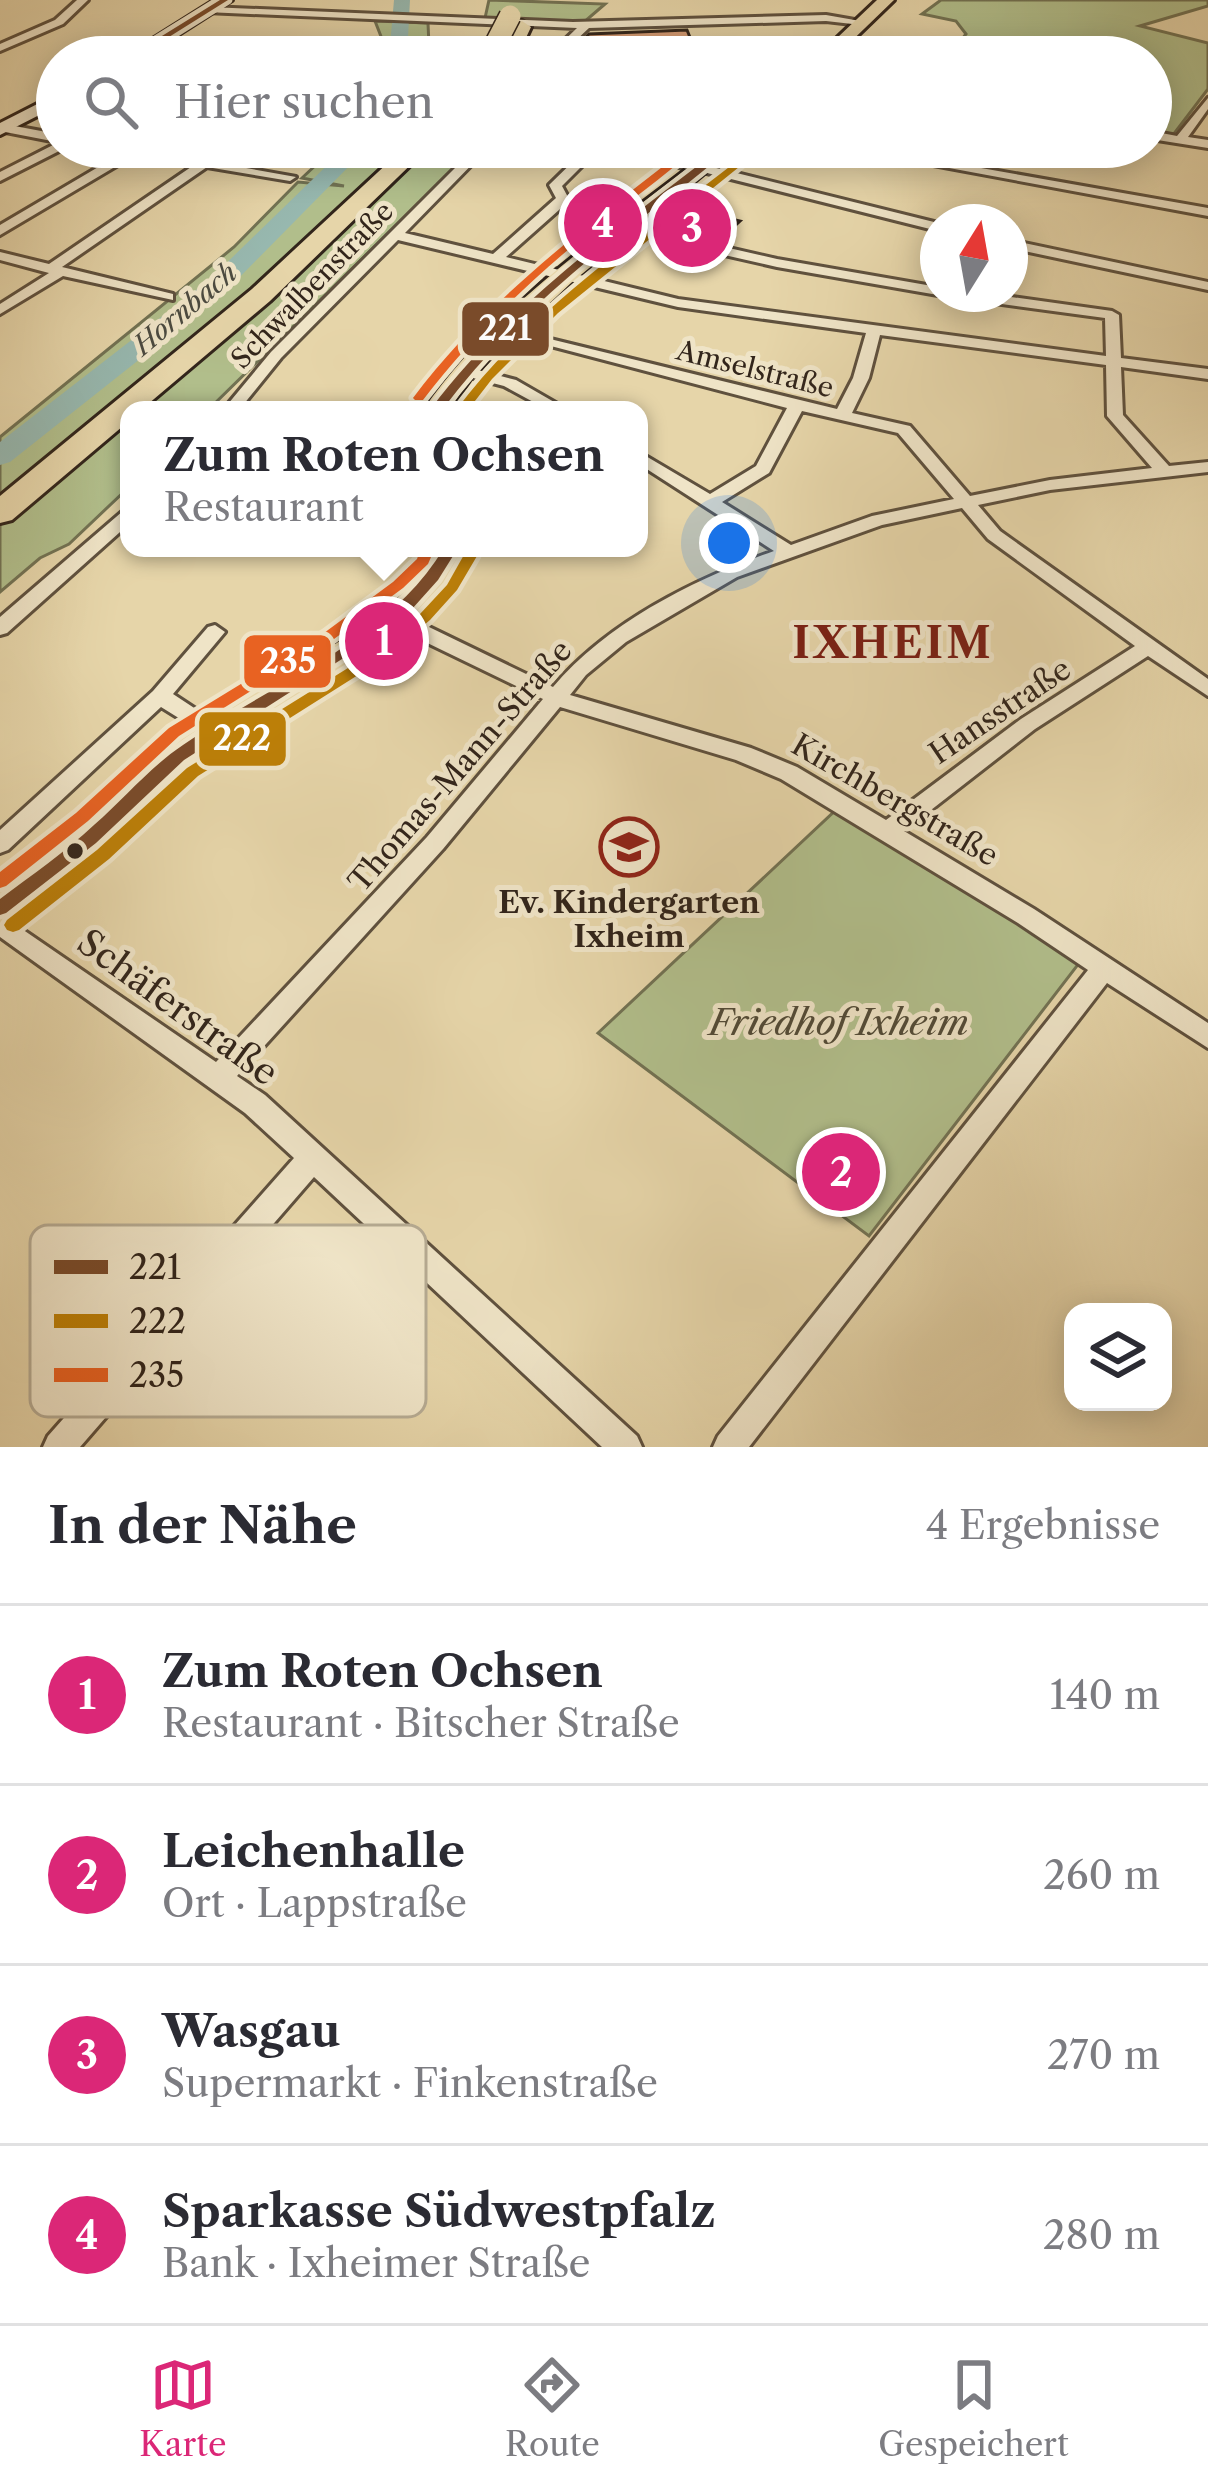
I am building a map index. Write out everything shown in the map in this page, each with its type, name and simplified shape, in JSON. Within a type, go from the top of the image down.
[{"type":"highway","points":[[162,401],[390,188],[404,168]]},
{"type":"highway","points":[[134,401],[413,168]]},
{"type":"highway","points":[[0,513],[120,413]]},
{"type":"highway","points":[[0,540],[120,438]]},
{"type":"main road","points":[[846,36],[886,0]]},
{"type":"main road","points":[[442,401],[463,371],[563,278],[699,169]]},
{"type":"main road","points":[[0,908],[96,833],[213,730],[391,617],[441,573],[447,557]]},
{"type":"street","points":[[0,48],[59,22],[83,0]]},
{"type":"street","points":[[166,36],[225,0]]},
{"type":"street","points":[[367,0],[370,17]]},
{"type":"street","points":[[427,19],[432,0]]},
{"type":"street","points":[[209,10],[586,26],[826,18],[860,22]]},
{"type":"street","points":[[575,36],[586,26]]},
{"type":"street","points":[[1181,139],[1208,101]]},
{"type":"street","points":[[2,129],[36,110]]},
{"type":"street","points":[[2,129],[36,137]]},
{"type":"street","points":[[1172,138],[1208,144]]},
{"type":"street","points":[[0,177],[36,155]]},
{"type":"street","points":[[0,231],[105,168]]},
{"type":"street","points":[[0,310],[198,168]]},
{"type":"street","points":[[230,168],[290,177]]},
{"type":"street","name":"Schwalbenstraße","points":[[238,401],[276,355],[462,168]]},
{"type":"street","points":[[495,260],[563,199],[555,185],[574,168]]},
{"type":"street","points":[[694,168],[920,223]]},
{"type":"street","points":[[960,168],[1208,212]]},
{"type":"street","points":[[624,228],[778,263],[920,288]]},
{"type":"street","points":[[396,236],[678,304],[1208,374]]},
{"type":"street","points":[[1028,248],[1208,286]]},
{"type":"street","points":[[0,256],[169,297]]},
{"type":"street","points":[[1028,304],[1112,315],[1115,416],[1162,470]]},
{"type":"street","points":[[843,414],[861,378],[874,329]]},
{"type":"street","name":"Amselstraße","points":[[506,330],[913,434],[994,535],[1208,689]]},
{"type":"street","points":[[463,371],[510,383],[543,401]]},
{"type":"street","points":[[712,501],[763,469],[797,405]]},
{"type":"street","points":[[648,462],[786,550]]},
{"type":"street","name":"Thomas-Mann-Straße","points":[[220,1076],[435,843],[555,697],[620,637],[730,573],[898,514],[962,500],[1208,467]]},
{"type":"street","points":[[0,628],[120,523]]},
{"type":"street","name":"Kirchbergstraße","points":[[391,617],[555,697],[766,763],[889,830],[1208,1037]]},
{"type":"street","points":[[0,844],[160,696],[215,632]]},
{"type":"street","name":"Hansstraße","points":[[889,830],[1013,735],[1149,646]]},
{"type":"street","points":[[160,696],[213,730]]},
{"type":"street","name":"Schäferstraße","points":[[0,924],[220,1076],[382,1225]]},
{"type":"street","points":[[729,1447],[1105,967]]},
{"type":"street","points":[[254,1225],[311,1160]]},
{"type":"street","name":"Schäferstraße","points":[[426,1265],[626,1447]]},
{"type":"street","points":[[58,1447],[84,1417]]},
{"type":"green space","points":[[489,0],[605,4],[583,23],[485,18]]},
{"type":"green space","points":[[941,0],[1208,0],[1208,6],[1140,26],[1208,43],[1208,89],[1172,135],[1172,36],[964,36],[956,21],[922,14]]},
{"type":"green space","points":[[375,21],[428,23],[429,36],[381,36]]},
{"type":"green space","points":[[313,168],[455,168],[217,401],[120,401],[120,496],[69,544],[40,558],[0,592],[0,437],[234,247],[298,182],[344,186],[302,178]]},
{"type":"green space","name":"Friedhof Ixheim","points":[[837,809],[1080,962],[869,1236],[598,1033]]},
{"type":"building","points":[[687,30],[689,36],[587,36]]},
{"type":"building","points":[[710,214],[740,221],[718,241],[686,234]]},
{"type":"building","points":[[842,1145],[869,1166],[841,1199],[814,1178]]},
{"type":"waterway","name":"Hornbach","points":[[399,36],[402,0]]},
{"type":"waterway","name":"Hornbach","points":[[0,456],[218,285],[337,168]]},
{"type":"transit line","name":"221","points":[[166,36],[225,0]]},
{"type":"transit line","name":"235","points":[[419,398],[511,294],[666,168]]},
{"type":"transit line","name":"221","points":[[443,401],[498,335],[534,301],[700,168]]},
{"type":"transit line","name":"222","points":[[469,401],[554,311],[734,168]]},
{"type":"transit line","name":"235","points":[[0,881],[82,817],[174,732],[329,636],[398,585],[425,557]]},
{"type":"transit line","name":"221","points":[[0,908],[90,839],[178,756],[373,632],[407,605],[446,557]]},
{"type":"transit line","name":"222","points":[[13,925],[103,855],[192,772],[391,645],[452,587],[469,557]]},
{"type":"place","name":"Sparkasse Südwestpfalz","points":[[603,223]]},
{"type":"place","name":"Wasgau","points":[[692,228]]},
{"type":"place","name":"Zum Roten Ochsen","points":[[384,641]]},
{"type":"place","name":"Ev. Kindergarten Ixheim","points":[[629,847]]},
{"type":"place","name":"Leichenhalle","points":[[841,1172]]},
{"type":"district","name":"IXHEIM","points":[[893,643]]}]
